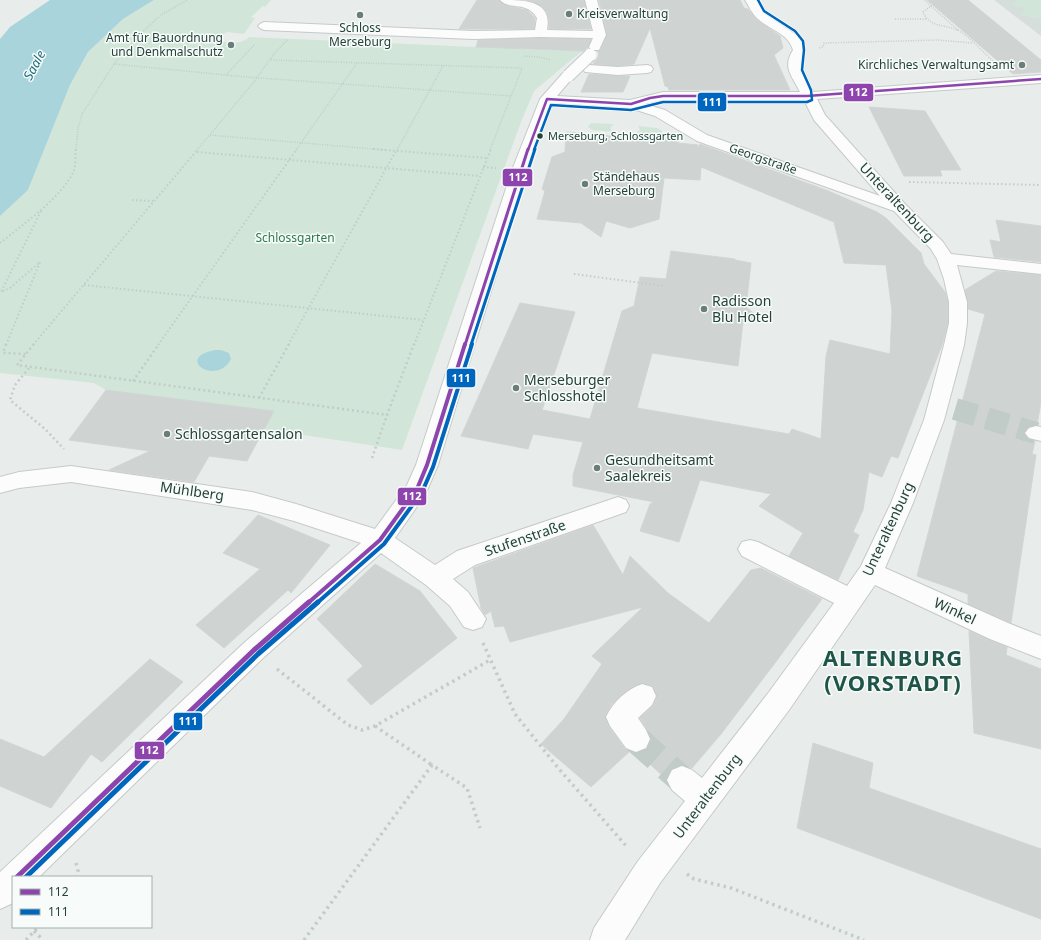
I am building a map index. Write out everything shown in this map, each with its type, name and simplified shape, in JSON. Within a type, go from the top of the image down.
[{"type":"street","points":[[506,0],[529,1],[537,7],[543,18],[540,33]]},
{"type":"street","points":[[18,876],[254,650],[380,540],[417,489],[427,465],[520,170],[547,99],[590,55],[596,46],[600,35],[591,0]]},
{"type":"street","points":[[751,0],[760,15],[793,37],[798,43],[799,50]]},
{"type":"street","points":[[264,26],[473,35],[540,33],[600,35]]},
{"type":"street","name":"Unteraltenburg","points":[[606,940],[649,872],[779,701],[871,572],[947,406],[958,323],[958,302],[953,279],[946,259],[937,246],[899,207],[819,117],[794,68],[794,58],[799,50]]},
{"type":"street","points":[[589,69],[618,70],[649,65],[650,98]]},
{"type":"street","points":[[547,99],[631,104],[650,98],[664,96],[807,96],[1041,79]]},
{"type":"street","name":"Georgstraße","points":[[631,104],[660,113],[702,138],[899,207]]},
{"type":"street","points":[[946,259],[1041,268]]},
{"type":"street","name":"Mühlberg","points":[[0,485],[19,480],[71,474],[100,477],[252,501],[296,513],[380,540],[436,578],[459,599],[473,619]]},
{"type":"street","name":"Stufenstraße","points":[[436,578],[466,558],[618,506]]},
{"type":"street","points":[[750,549],[851,600]]},
{"type":"street","name":"Winkel","points":[[871,572],[999,631],[1041,648]]},
{"type":"street","points":[[636,739],[620,716],[642,696]]},
{"type":"street","points":[[682,780],[705,799]]},
{"type":"street","points":[[0,893],[12,882]]},
{"type":"path","points":[[0,243],[42,209],[67,183],[74,169],[78,128],[82,114],[114,64],[138,36],[161,15],[187,0]]},
{"type":"path","points":[[925,0],[972,43],[1016,80]]},
{"type":"path","points":[[926,19],[923,12],[931,6]]},
{"type":"path","points":[[895,19],[926,19],[938,26],[958,30]]},
{"type":"path","points":[[288,39],[273,55],[258,78],[17,365],[387,415]]},
{"type":"path","points":[[799,50],[818,49],[824,44],[883,40],[942,40],[972,43]]},
{"type":"path","points":[[271,60],[522,68],[423,320],[372,458]]},
{"type":"path","points":[[133,381],[358,63]]},
{"type":"path","points":[[114,64],[258,78],[511,96]]},
{"type":"path","points":[[259,398],[310,309],[443,66]]},
{"type":"path","points":[[210,135],[486,158]]},
{"type":"path","points":[[196,152],[479,176]]},
{"type":"path","points":[[876,181],[1041,185]]},
{"type":"path","points":[[132,200],[154,201]]},
{"type":"path","points":[[26,354],[3,353],[40,262],[10,288],[1,292],[42,209]]},
{"type":"path","points":[[574,274],[664,286]]},
{"type":"path","points":[[83,285],[423,320]]},
{"type":"path","points":[[29,367],[15,385],[10,400],[45,429],[76,461],[96,470],[100,477]]},
{"type":"path","points":[[473,619],[515,714],[559,769],[649,872]]},
{"type":"path","points":[[254,650],[348,725],[362,730],[375,726],[490,660]]},
{"type":"path","points":[[375,726],[467,788],[480,828]]},
{"type":"path","points":[[304,940],[432,765]]},
{"type":"path","points":[[694,879],[731,888],[864,940]]},
{"type":"path","points":[[26,940],[37,928]]},
{"type":"path","points":[[34,931],[43,940]]},
{"type":"shaded area","points":[[994,0],[1041,0],[1041,36]]},
{"type":"green space","name":"Schlossgarten","points":[[154,0],[271,0],[265,7],[263,6],[251,17],[255,18],[244,34],[227,32],[216,38],[224,42],[238,42],[246,40],[249,37],[582,51],[534,91],[521,122],[402,450],[264,429],[273,411],[106,390],[94,383],[0,373],[0,216],[28,190],[70,85],[88,52],[123,19]]},
{"type":"green space","points":[[1016,0],[1041,0],[1041,19],[1020,15],[1026,8],[1012,5]]},
{"type":"green space","points":[[591,123],[614,124],[610,128],[613,132],[593,130],[588,127]]},
{"type":"green space","points":[[638,126],[657,128],[662,131],[662,133],[656,135],[636,134],[640,130]]},
{"type":"water","name":"Saale","points":[[50,0],[154,0],[123,19],[88,52],[70,85],[28,190],[0,216],[0,39],[10,27]]},
{"type":"water","points":[[215,350],[221,350],[229,353],[231,359],[225,367],[217,371],[209,371],[202,368],[198,364],[198,359],[203,354]]},
{"type":"building","points":[[477,0],[499,0],[508,6],[527,10],[535,18],[534,29],[459,29]]},
{"type":"building","name":"Kreisverwaltung","points":[[526,0],[584,0],[591,29],[549,29],[547,12],[542,6]]},
{"type":"building","points":[[599,0],[740,0],[744,8],[748,9],[757,20],[780,36],[783,48],[774,55],[790,90],[669,90],[668,87],[665,86],[650,28],[634,64],[618,66],[593,64],[598,57],[599,52],[597,52],[600,51],[607,35]]},
{"type":"building","points":[[927,0],[968,0],[1041,60],[1041,72],[1013,74]]},
{"type":"building","points":[[540,38],[591,39],[588,48],[583,51],[476,47],[478,40]]},
{"type":"building","points":[[589,74],[630,76],[623,92],[581,92]]},
{"type":"building","points":[[869,107],[925,111],[961,170],[940,170],[942,176],[904,176]]},
{"type":"building","points":[[566,132],[654,140],[679,140],[678,143],[698,145],[698,148],[700,144],[826,190],[877,212],[886,218],[921,253],[924,264],[945,292],[948,302],[948,323],[942,345],[898,458],[891,456],[882,477],[869,472],[863,510],[853,532],[859,535],[838,580],[789,556],[803,533],[759,506],[771,494],[700,480],[679,542],[640,531],[650,504],[654,502],[573,486],[573,475],[583,442],[533,434],[528,449],[461,436],[520,303],[575,312],[542,410],[590,419],[622,311],[634,306],[640,277],[666,279],[671,251],[735,259],[751,263],[746,307],[758,317],[743,322],[738,366],[652,353],[637,408],[789,434],[792,429],[821,439],[826,356],[830,340],[890,354],[892,311],[886,265],[844,263],[834,222],[701,167],[700,180],[664,178],[659,219],[630,228],[606,221],[601,237],[581,223],[537,219],[545,191],[542,189],[552,157],[565,152]]},
{"type":"building","points":[[996,220],[1041,226],[1041,262],[994,257],[990,240],[1001,242]]},
{"type":"building","points":[[996,271],[1041,275],[1041,402],[1037,425],[1029,427],[1024,433],[1028,439],[1035,441],[1032,454],[1036,455],[1011,623],[968,604],[968,594],[917,576],[985,314],[968,309],[965,290]]},
{"type":"building","name":"Schlossgartensalon","points":[[106,390],[274,411],[247,461],[209,456],[194,482],[109,470],[150,451],[69,440]]},
{"type":"building","points":[[258,515],[330,545],[291,593],[288,590],[224,648],[196,625],[260,569],[223,553]]},
{"type":"building","points":[[593,525],[623,575],[630,556],[668,593],[709,623],[751,570],[761,568],[822,599],[721,734],[692,768],[681,765],[671,769],[666,779],[638,753],[647,749],[651,740],[647,729],[640,718],[653,706],[657,697],[653,686],[642,683],[630,688],[611,705],[605,716],[609,727],[625,749],[630,751],[591,787],[541,744],[564,719],[602,664],[592,656],[643,607],[510,642],[504,626],[495,627],[491,611],[485,615],[481,608],[473,568]]},
{"type":"building","points":[[375,564],[420,591],[457,638],[371,705],[347,680],[363,666],[317,619]]},
{"type":"building","points":[[969,631],[1007,647],[1006,655],[1041,669],[1041,749],[974,733]]},
{"type":"building","points":[[150,659],[183,682],[102,762],[91,754],[51,808],[0,786],[0,739],[44,757]]},
{"type":"building","points":[[813,743],[873,763],[869,788],[1041,849],[1041,919],[797,828]]},
{"type":"tunnel","points":[[955,409],[1036,433]]},
{"type":"tunnel","points":[[636,739],[682,780]]},
{"type":"transit line","name":"111","points":[[27,876],[258,654],[384,544],[422,492],[433,467],[526,172],[551,105],[631,110],[663,102],[807,102],[812,100],[813,97],[811,90],[802,70],[804,50],[803,41],[795,31],[764,11],[758,0]]},
{"type":"transit line","name":"112","points":[[18,876],[254,650],[380,540],[417,489],[427,465],[520,170],[547,99],[631,104],[650,98],[663,96],[807,96],[1041,79]]},
{"type":"place","name":"Kreisverwaltung","points":[[569,14]]},
{"type":"place","name":"Schloss Merseburg","points":[[360,15]]},
{"type":"place","name":"Amt für Bauordnung und Denkmalschutz","points":[[231,45]]},
{"type":"place","name":"Kirchliches Verwaltungsamt","points":[[1022,65]]},
{"type":"place","name":"Merseburg, Schlossgarten","points":[[540,136]]},
{"type":"place","name":"Ständehaus Merseburg","points":[[585,184]]},
{"type":"place","name":"Radisson Blu Hotel","points":[[704,309]]},
{"type":"place","name":"Merseburger Schlosshotel","points":[[516,388]]},
{"type":"place","name":"Schlossgartensalon","points":[[167,434]]},
{"type":"place","name":"Gesundheitsamt Saalekreis","points":[[597,468]]},
{"type":"district","name":"ALTENBURG (VORSTADT)","points":[[893,670]]}]
